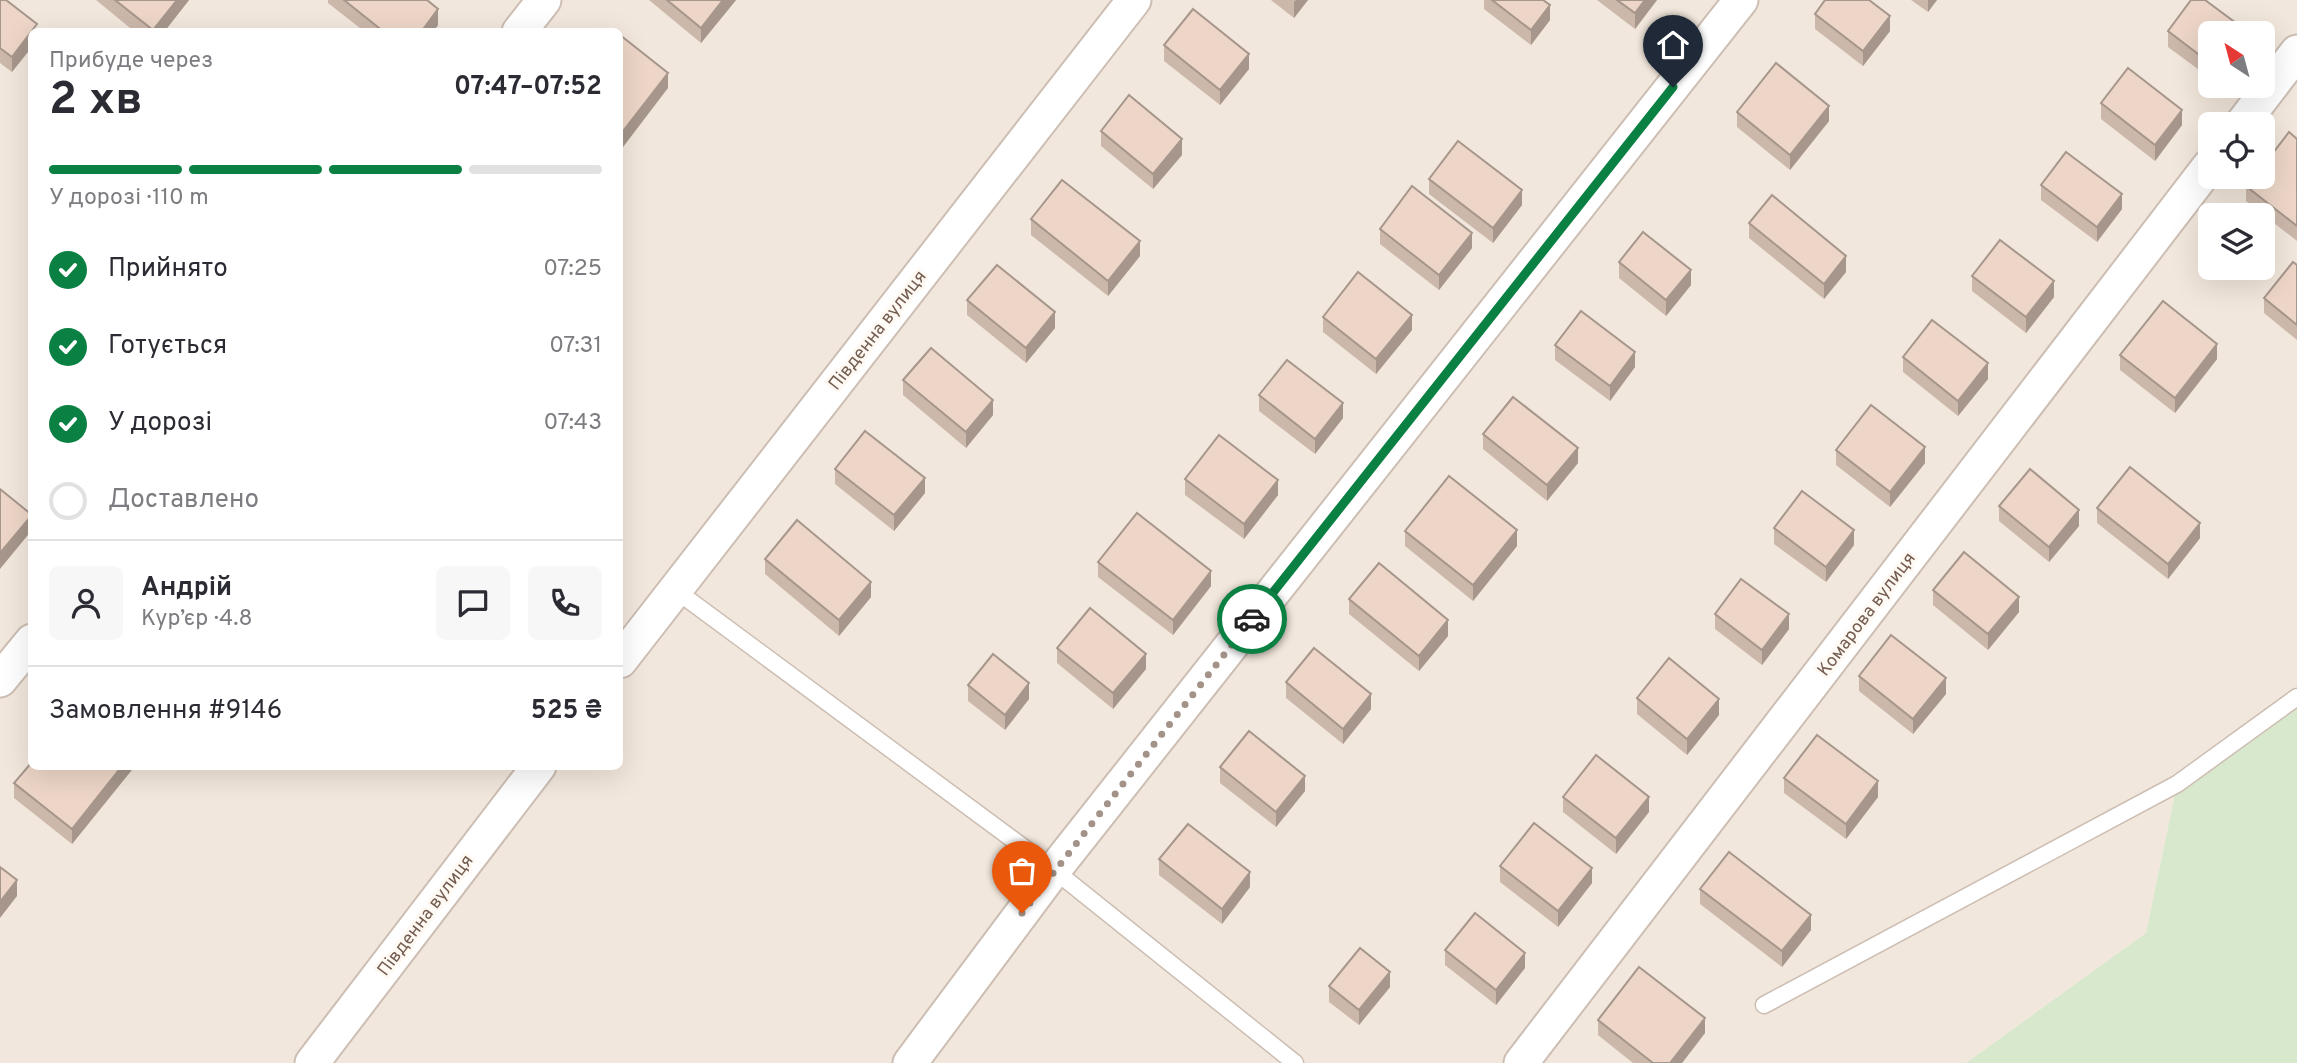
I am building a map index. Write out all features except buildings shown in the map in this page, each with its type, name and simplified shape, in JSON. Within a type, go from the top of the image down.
[{"type":"street","points":[[522,28],[544,0]]},
{"type":"street","name":"Південна вулиця","points":[[623,657],[1134,0]]},
{"type":"street","points":[[910,1063],[1054,870],[1741,0]]},
{"type":"street","points":[[2251,112],[2297,52]]},
{"type":"street","name":"Комарова вулиця","points":[[1521,1063],[2198,181]]},
{"type":"street","points":[[0,680],[28,646]]},
{"type":"street","name":"Південна вулиця","points":[[312,1063],[536,770]]},
{"type":"lane","points":[[674,589],[1054,870],[1295,1063]]},
{"type":"lane","points":[[1764,1005],[2177,784],[2297,697]]},
{"type":"shaded area","points":[[0,0],[2297,0],[2297,697],[2177,784],[2146,933],[1966,1063],[0,1063]]},
{"type":"green space","points":[[2297,697],[2297,1063],[1966,1063],[2146,933],[2177,784]]},
{"type":"way so far","points":[[1022,913],[1252,619]]},
{"type":"route","points":[[1252,619],[1673,87]]}]
